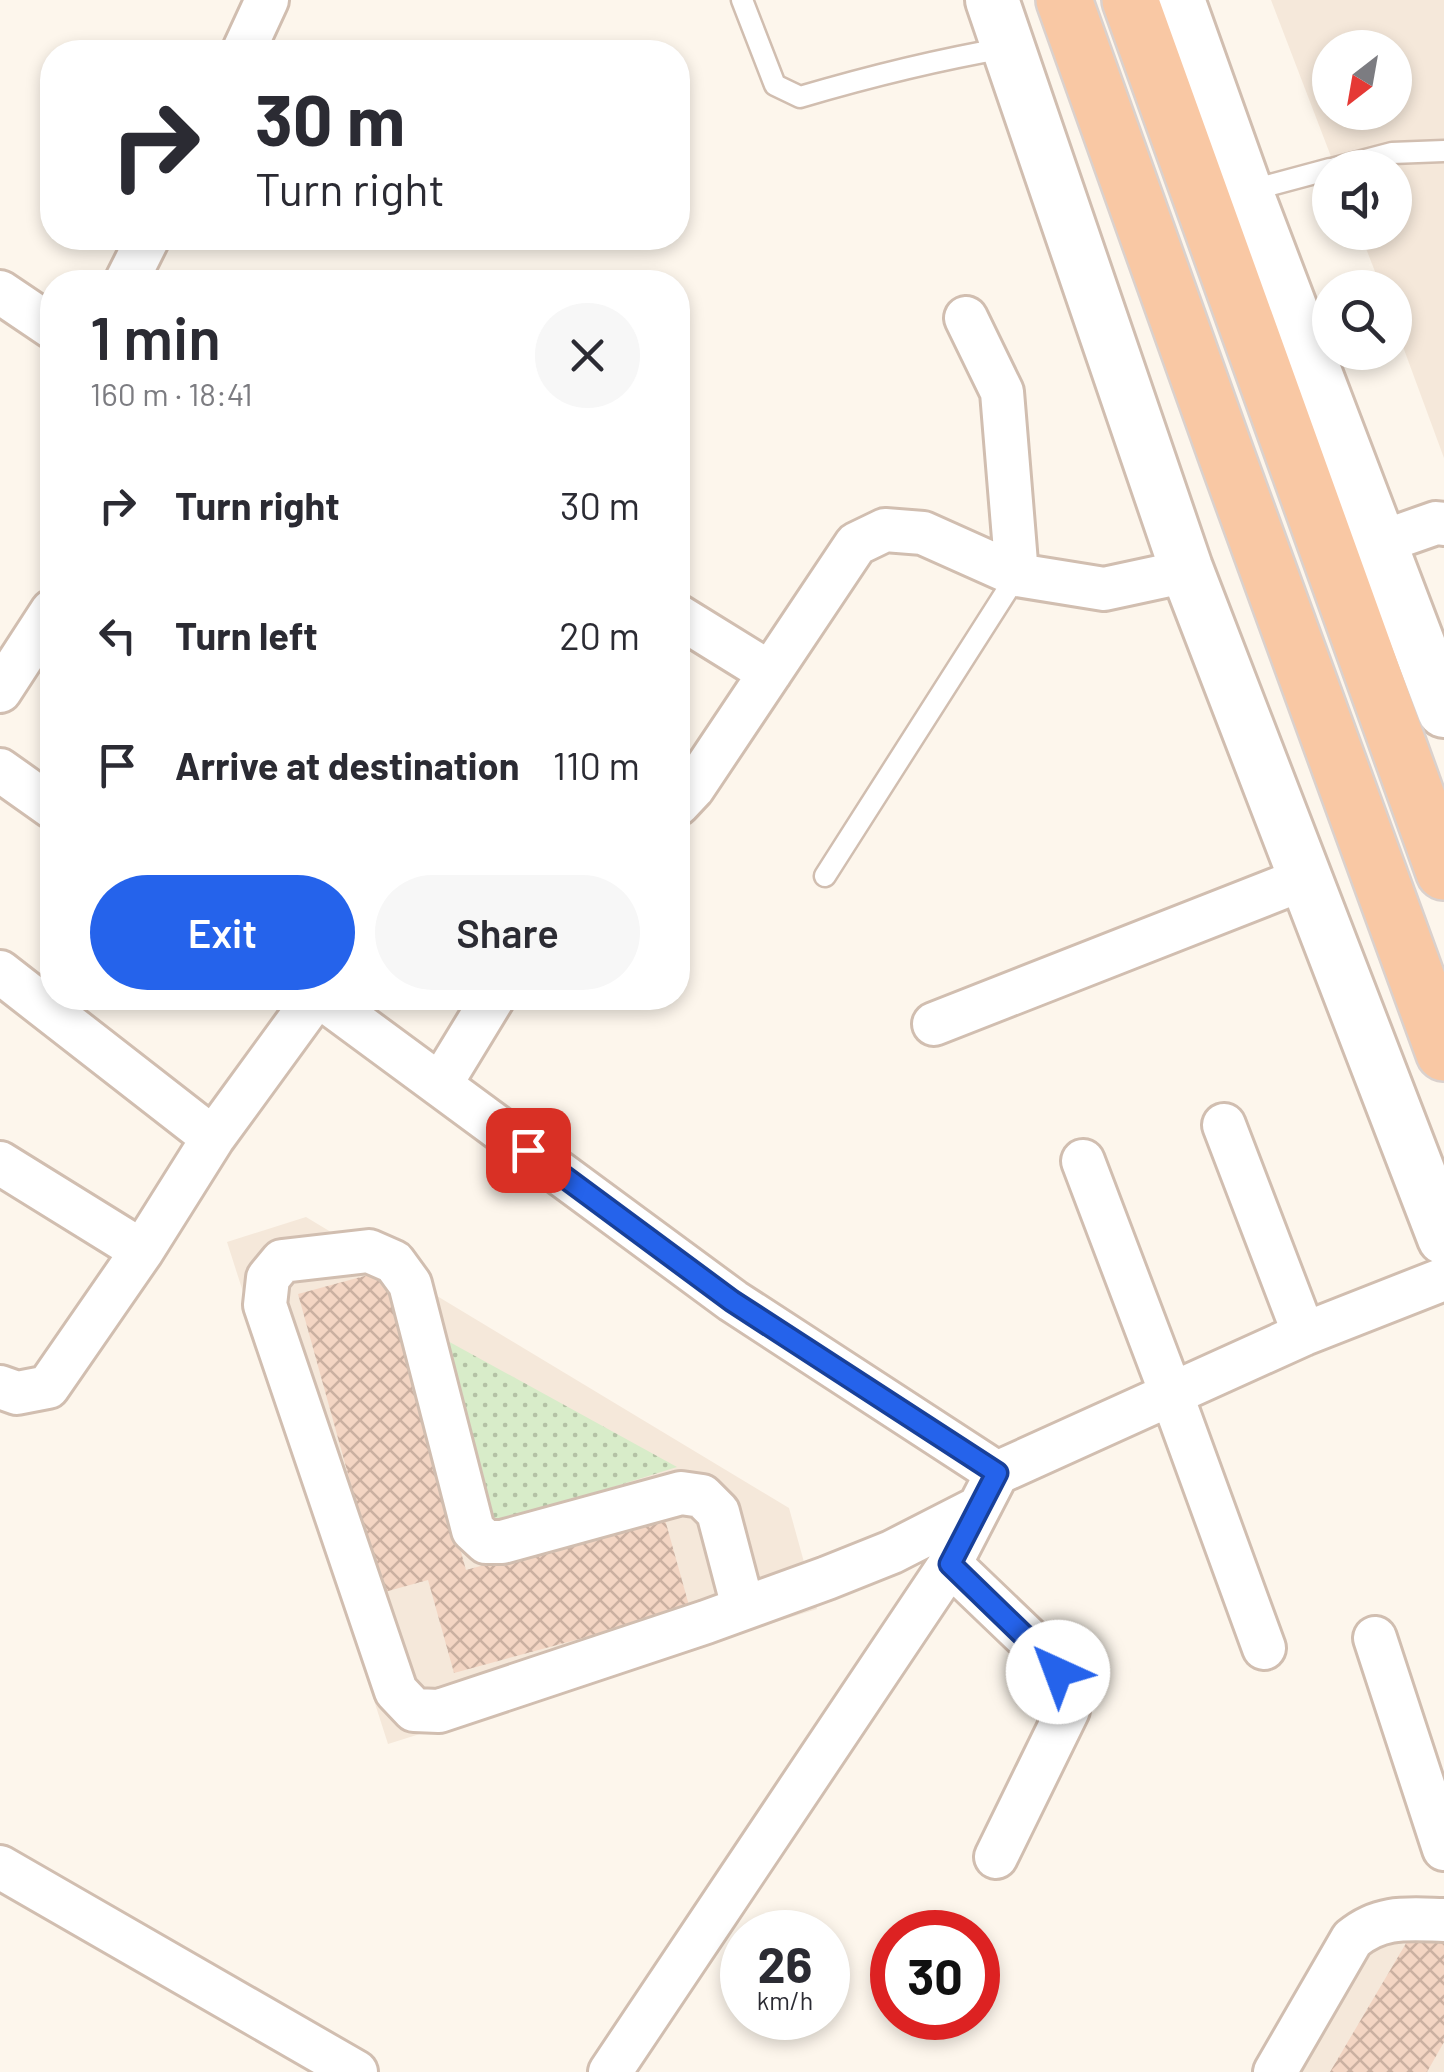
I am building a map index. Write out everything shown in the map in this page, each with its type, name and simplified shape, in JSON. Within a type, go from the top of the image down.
[{"type":"highway","points":[[1064,0],[1444,1053]]},
{"type":"highway","points":[[1130,0],[1444,872]]},
{"type":"street","points":[[249,40],[267,0]]},
{"type":"street","points":[[1178,0],[1246,191],[1441,694]]},
{"type":"street","points":[[1000,24],[1186,568],[1444,1238]]},
{"type":"street","points":[[0,292],[40,319]]},
{"type":"street","points":[[966,318],[1002,392],[1017,575]]},
{"type":"street","points":[[1380,543],[1436,523],[1444,524]]},
{"type":"street","points":[[690,791],[856,544],[885,530],[923,533],[1017,575],[1104,589],[1186,568]]},
{"type":"street","points":[[690,623],[770,673]]},
{"type":"street","points":[[0,691],[40,629]]},
{"type":"street","points":[[0,770],[40,798]]},
{"type":"street","points":[[934,1024],[1306,878]]},
{"type":"street","points":[[0,972],[40,1003]]},
{"type":"street","points":[[49,1010],[213,1138]]},
{"type":"street","points":[[0,1387],[17,1394],[48,1387],[142,1251],[213,1138],[309,1010]]},
{"type":"street","points":[[335,1010],[988,1491]]},
{"type":"street","points":[[440,1085],[486,1010]]},
{"type":"street","points":[[1224,1125],[1304,1334]]},
{"type":"street","points":[[1083,1161],[1264,1648]]},
{"type":"street","points":[[0,1163],[142,1251]]},
{"type":"street","points":[[743,1607],[718,1512],[702,1496],[681,1493],[502,1542],[486,1542],[473,1530],[410,1284],[394,1262],[369,1251],[282,1261],[268,1278],[265,1305],[396,1691],[414,1710],[439,1711],[706,1622],[892,1552],[988,1491],[1171,1392],[1444,1278]]},
{"type":"street","points":[[610,2072],[950,1564],[988,1491]]},
{"type":"street","points":[[950,1564],[1044,1655],[1071,1688],[1068,1710],[996,1857]]},
{"type":"street","points":[[1374,1638],[1444,1849]]},
{"type":"street","points":[[0,1867],[356,2072]]},
{"type":"street","points":[[1275,2072],[1352,1940],[1366,1928],[1384,1921],[1444,1920]]},
{"type":"lane","points":[[742,0],[775,85],[800,97],[966,55],[1000,24]]},
{"type":"lane","points":[[1412,153],[1444,152]]},
{"type":"lane","points":[[1246,191],[1312,173]]},
{"type":"lane","points":[[826,876],[1017,575]]},
{"type":"shaded area","points":[[1271,0],[1444,0],[1444,458],[1412,370],[1412,270],[1374,270],[1367,250],[1412,250],[1412,150],[1328,150],[1321,130],[1412,130],[1412,30],[1312,30],[1312,107]]},
{"type":"shaded area","points":[[306,1217],[789,1508],[817,1609],[388,1744],[227,1242]]},
{"type":"shaded area","points":[[1384,1908],[1444,1916],[1444,2072],[1266,2072]]},
{"type":"green space","points":[[435,1334],[677,1467],[495,1524]]},
{"type":"building","points":[[383,1271],[466,1570],[664,1516],[690,1609],[454,1673],[428,1580],[381,1593],[298,1294]]},
{"type":"building","points":[[1418,1923],[1444,1938],[1444,2042],[1427,2072],[1330,2072]]},
{"type":"route","points":[[528,1150],[732,1301],[997,1473],[950,1564],[1058,1672]]}]
